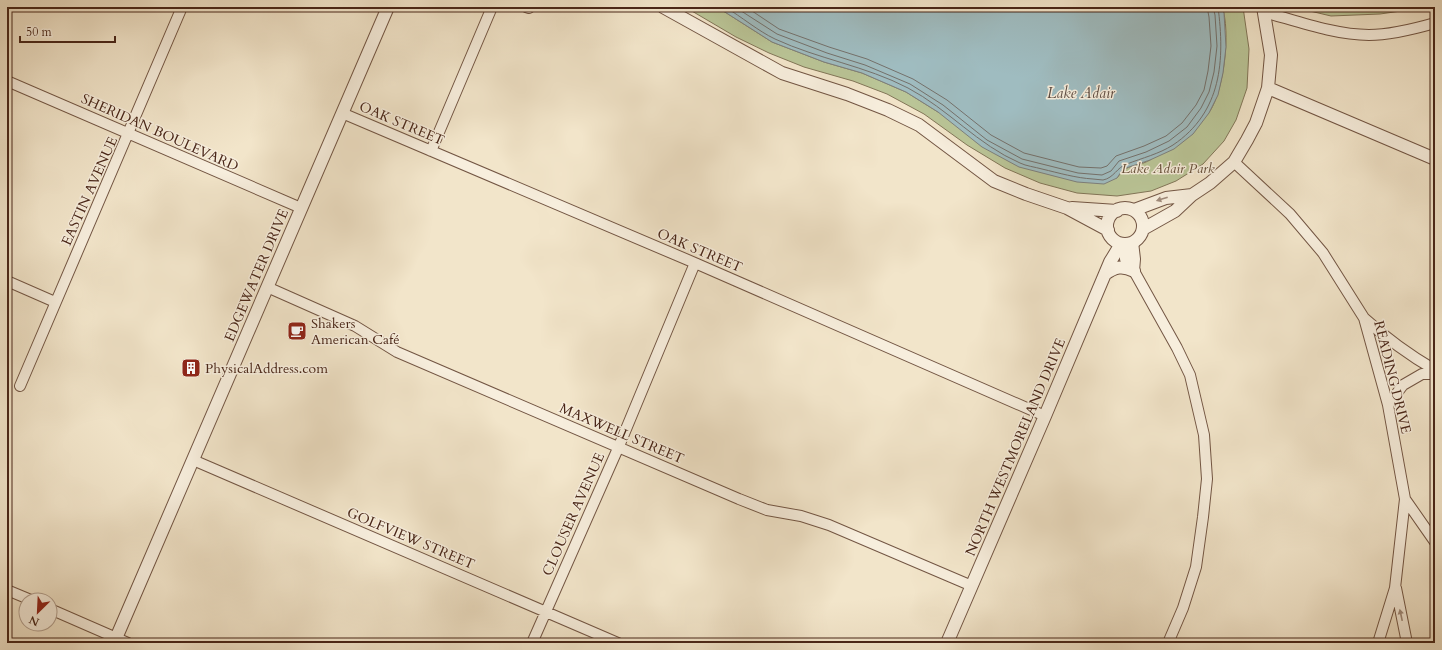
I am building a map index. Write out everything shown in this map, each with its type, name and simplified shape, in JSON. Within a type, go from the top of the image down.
[{"type":"street","name":"EASTIN AVENUE","points":[[20,386],[182,7]]},
{"type":"street","name":"EDGEWATER DRIVE","points":[[115,640],[388,7]]},
{"type":"street","points":[[430,151],[492,7]]},
{"type":"street","points":[[663,7],[782,73],[846,94],[888,110],[919,125],[994,181],[1067,208],[1120,240],[1141,234],[1143,229],[1175,211],[1192,195],[1210,183],[1234,162],[1256,123],[1268,88],[1271,55],[1263,10],[1335,31],[1368,35],[1409,30],[1435,24]]},
{"type":"street","name":"SHERIDAN BOULEVARD","points":[[7,81],[301,208]]},
{"type":"street","points":[[1268,88],[1435,159]]},
{"type":"street","name":"OAK STREET","points":[[342,113],[696,263],[1045,416]]},
{"type":"street","name":"READING DRIVE","points":[[1234,162],[1290,214],[1323,254],[1364,318],[1388,405],[1405,499],[1395,588],[1378,643]]},
{"type":"street","points":[[1168,643],[1183,608],[1196,567],[1208,479],[1204,435],[1190,375],[1177,348],[1134,271],[1135,259],[1108,222],[1111,216],[1122,209],[1134,210],[1166,198],[1192,195]]},
{"type":"street","points":[[1067,208],[1117,211]]},
{"type":"street","points":[[1134,210],[1139,215],[1143,229]]},
{"type":"street","name":"NORTH WESTMORELAND DRIVE","points":[[947,643],[1120,240]]},
{"type":"street","name":"CLOUSER AVENUE","points":[[532,643],[619,446],[696,263]]},
{"type":"street","points":[[1105,274],[1112,269],[1119,267],[1134,271]]},
{"type":"street","points":[[7,281],[55,302]]},
{"type":"street","name":"MAXWELL STREET","points":[[267,287],[355,326],[397,352],[619,446],[739,499],[768,510],[801,516],[829,525],[972,586]]},
{"type":"street","points":[[1364,318],[1385,337],[1409,355],[1435,370]]},
{"type":"street","points":[[1388,405],[1403,385],[1422,374],[1435,374]]},
{"type":"street","name":"GOLFVIEW STREET","points":[[193,460],[618,643]]},
{"type":"street","points":[[1405,499],[1435,542]]},
{"type":"street","points":[[1395,588],[1407,643]]},
{"type":"street","points":[[7,590],[18,595]]},
{"type":"street","points":[[58,613],[115,640],[128,643]]},
{"type":"green space","name":"Lake Adair Park","points":[[685,7],[717,7],[772,42],[824,62],[862,73],[906,92],[938,112],[1117,178],[1129,167],[1150,160],[1210,111],[1219,89],[1225,60],[1226,30],[1225,17],[1222,7],[1243,7],[1249,49],[1247,88],[1236,120],[1224,141],[1203,164],[1176,181],[1151,191],[1117,196],[1077,193],[1040,183],[1005,168],[967,145],[924,114],[887,94],[853,81],[804,67],[769,53],[736,37]]},
{"type":"green space","points":[[1293,7],[1429,7],[1380,14],[1331,16]]},
{"type":"water","name":"Lake Adair","points":[[717,7],[1222,7],[1224,13],[1226,47],[1223,73],[1218,95],[1209,113],[1193,134],[1174,149],[1150,160],[1123,169],[1117,178],[1104,184],[1077,182],[1019,167],[982,147],[938,112],[906,92],[862,73],[824,62],[772,42]]},
{"type":"place","name":"Shakers American Café","points":[[297,331]]},
{"type":"place","name":"PhysicalAddress.com","points":[[191,368]]}]
